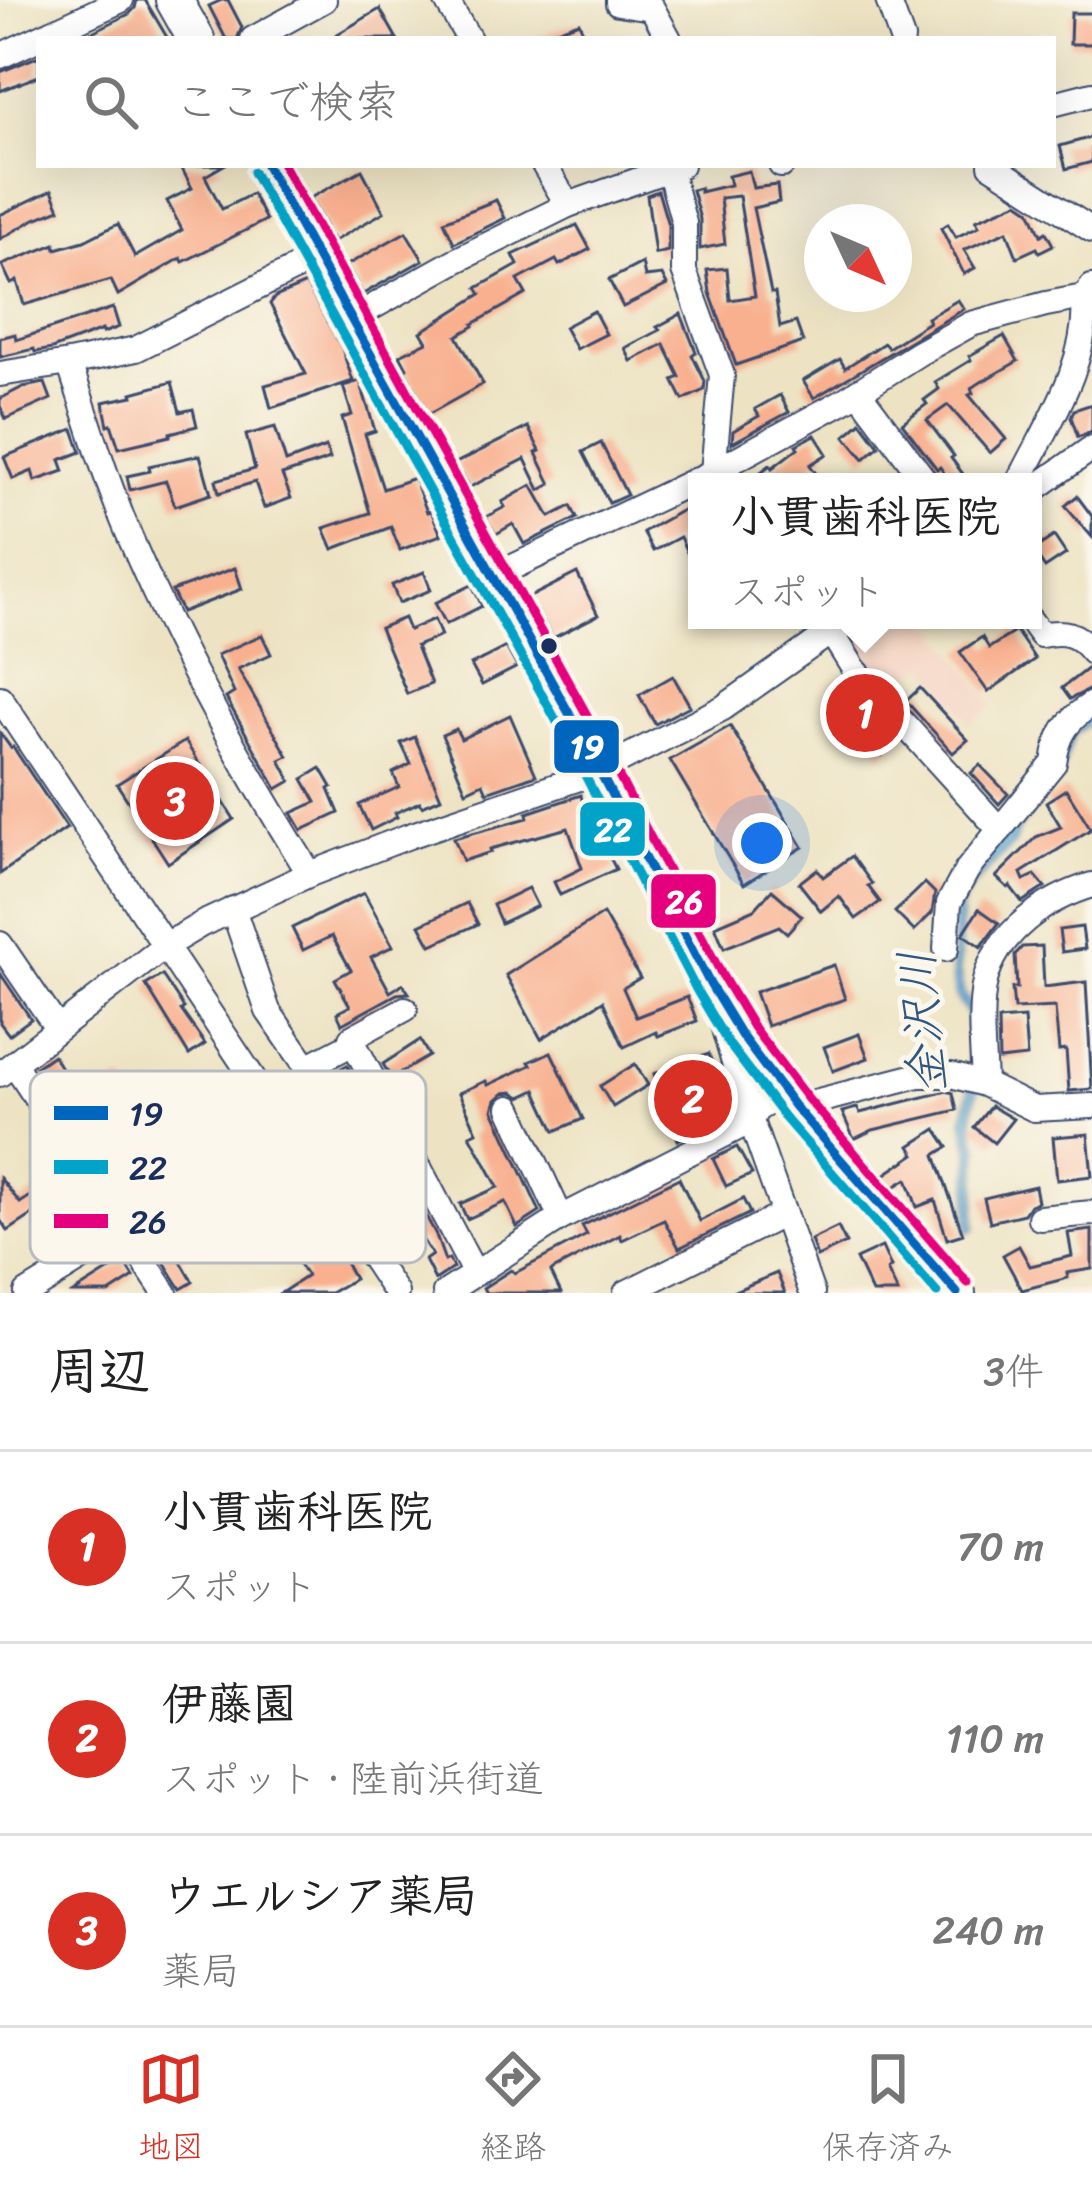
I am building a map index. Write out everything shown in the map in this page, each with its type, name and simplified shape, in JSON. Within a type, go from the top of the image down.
[{"type":"highway","points":[[174,0],[194,36]]},
{"type":"highway","points":[[268,168],[600,772],[710,984],[795,1107],[957,1293]]},
{"type":"street","points":[[43,36],[121,0]]},
{"type":"street","points":[[259,36],[325,0]]},
{"type":"street","points":[[446,0],[467,36]]},
{"type":"street","points":[[618,0],[652,8],[667,36]]},
{"type":"street","points":[[888,0],[901,36]]},
{"type":"street","points":[[0,56],[36,39]]},
{"type":"street","points":[[1056,103],[1092,94]]},
{"type":"street","points":[[546,168],[568,205]]},
{"type":"street","points":[[351,319],[568,205],[672,168]]},
{"type":"street","points":[[675,168],[684,223],[685,272],[722,375],[716,473]]},
{"type":"street","points":[[997,168],[1092,230]]},
{"type":"street","points":[[0,374],[136,349],[316,258]]},
{"type":"street","points":[[723,473],[971,324],[1088,292],[1081,348],[1023,473]]},
{"type":"street","points":[[69,363],[126,528],[159,600],[244,769],[310,874]]},
{"type":"street","points":[[859,391],[919,473]]},
{"type":"street","points":[[1042,484],[1092,448]]},
{"type":"street","points":[[492,577],[688,490]]},
{"type":"street","points":[[30,1101],[7,1069],[166,946],[202,924],[310,874],[409,836],[600,772],[723,708],[832,629]]},
{"type":"street","points":[[839,629],[854,669],[1000,830]]},
{"type":"street","points":[[1037,629],[1041,635],[1060,630],[1083,639],[1092,652]]},
{"type":"street","points":[[0,698],[249,1071]]},
{"type":"street","points":[[946,949],[949,904],[968,870],[1054,763],[1062,729],[1092,704]]},
{"type":"street","points":[[975,1082],[986,981],[997,951],[1048,903],[1092,884]]},
{"type":"street","points":[[233,910],[268,1011],[307,1066],[353,1042]]},
{"type":"street","points":[[0,944],[58,1029]]},
{"type":"street","points":[[710,984],[751,1121],[812,1293]]},
{"type":"street","points":[[368,1071],[351,1038],[406,1009]]},
{"type":"street","points":[[445,1293],[562,1218],[751,1121],[756,1110],[772,1100],[795,1107],[919,1075],[951,1075],[1034,1109],[1092,1106]]},
{"type":"street","points":[[510,1108],[562,1218]]},
{"type":"street","points":[[426,1181],[474,1272]]},
{"type":"street","points":[[1040,1218],[1092,1213]]},
{"type":"street","points":[[626,1293],[784,1214]]},
{"type":"street","points":[[27,1293],[76,1263]]},
{"type":"street","points":[[145,1263],[165,1293]]},
{"type":"street","points":[[376,1263],[396,1293]]},
{"type":"shaded area","points":[[936,629],[994,705],[971,724],[926,664],[893,689],[848,631]]},
{"type":"water","points":[[1092,709],[1092,721],[1074,735],[1059,778],[1017,831],[1014,843],[970,889],[961,907],[959,969],[963,993],[977,1014],[980,1073],[969,1073],[968,1015],[956,997],[953,979],[954,905],[964,883],[1053,773],[1062,736]]},
{"type":"water","points":[[970,1084],[978,1087],[973,1118],[978,1148],[975,1229],[968,1232],[971,1155],[964,1120]]},
{"type":"building","points":[[137,0],[145,0],[166,36],[84,36],[129,14]]},
{"type":"building","points":[[228,0],[242,27],[238,36],[224,36],[209,6]]},
{"type":"building","points":[[380,9],[395,36],[334,36]]},
{"type":"building","points":[[1071,13],[1092,13],[1092,44],[1070,44]]},
{"type":"building","points":[[579,22],[585,36],[540,36]]},
{"type":"building","points":[[36,57],[36,77],[0,91],[0,72]]},
{"type":"building","points":[[1092,137],[1092,162],[1066,169],[1060,146]]},
{"type":"building","points":[[182,168],[219,168],[205,176],[222,209],[252,194],[266,220],[183,262],[181,258],[118,295],[111,280],[24,305],[17,281],[11,284],[2,265],[55,244],[56,249],[84,241],[118,224],[135,257],[182,230],[167,201],[192,188]]},
{"type":"building","points":[[362,170],[384,212],[334,241],[310,198]]},
{"type":"building","points":[[749,171],[753,188],[777,185],[779,202],[753,208],[780,327],[796,322],[803,342],[736,365],[710,293],[707,270],[727,268],[730,300],[755,296],[739,196],[720,198],[725,244],[700,249],[700,219],[692,190],[730,185],[728,176]]},
{"type":"building","points":[[52,190],[60,209],[0,239],[0,215]]},
{"type":"building","points":[[658,191],[668,225],[668,251],[655,254],[647,195]]},
{"type":"building","points":[[496,200],[505,218],[454,243],[444,221]]},
{"type":"building","points":[[1018,202],[1030,210],[1041,235],[1046,232],[1053,245],[1017,257],[1007,231],[964,250],[975,268],[964,274],[941,228],[948,224],[956,237],[979,226],[976,220]]},
{"type":"building","points":[[577,225],[590,249],[518,280],[526,294],[457,336],[483,384],[429,414],[400,355],[427,342],[421,332],[481,294],[477,288],[518,265],[513,255]]},
{"type":"building","points":[[406,232],[423,260],[363,294],[347,265]]},
{"type":"building","points":[[642,263],[645,277],[662,275],[667,285],[623,307],[609,280]]},
{"type":"building","points":[[306,284],[342,349],[353,381],[271,408],[265,385],[306,374],[270,304],[275,297]]},
{"type":"building","points":[[958,300],[964,309],[814,398],[803,381],[840,359],[845,368],[884,343],[888,348]]},
{"type":"building","points":[[113,308],[119,327],[52,349],[0,357],[0,338],[15,334],[16,340]]},
{"type":"building","points":[[594,311],[606,334],[576,349],[564,327]]},
{"type":"building","points":[[681,314],[705,381],[704,390],[683,400],[673,380],[680,377],[664,344],[631,361],[625,348]]},
{"type":"building","points":[[1004,336],[1018,361],[971,388],[969,395],[1006,439],[990,453],[948,405],[927,420],[962,473],[944,473],[902,423],[927,404],[924,400],[939,389],[935,382],[971,360],[969,356]]},
{"type":"building","points":[[360,381],[375,431],[365,434],[383,489],[414,478],[441,535],[400,550],[391,527],[333,549],[324,528],[370,513],[342,418],[352,415],[343,386]]},
{"type":"building","points":[[172,382],[180,412],[193,409],[197,426],[119,448],[103,402]]},
{"type":"building","points":[[45,383],[51,399],[6,419],[0,399],[23,387]]},
{"type":"building","points":[[780,395],[789,412],[732,443],[733,431],[759,416],[755,409]]},
{"type":"building","points":[[1092,404],[1092,432],[1078,437],[1071,417],[1074,410]]},
{"type":"building","points":[[861,422],[879,446],[864,459],[845,436]]},
{"type":"building","points":[[275,427],[286,462],[326,447],[330,459],[282,475],[291,498],[264,508],[255,482],[219,493],[216,480],[255,469],[246,435]]},
{"type":"building","points":[[528,427],[551,484],[540,490],[525,459],[470,487],[456,463]]},
{"type":"building","points":[[73,429],[81,452],[60,460],[64,471],[35,481],[32,471],[13,479],[4,457]]},
{"type":"building","points":[[815,435],[827,454],[810,465],[816,473],[760,473],[798,448]]},
{"type":"building","points":[[601,443],[627,495],[609,503],[583,452]]},
{"type":"building","points":[[200,455],[211,494],[175,506],[166,481],[130,490],[127,476]]},
{"type":"building","points":[[532,485],[550,517],[571,506],[577,518],[524,544],[513,524],[496,534],[486,517]]},
{"type":"building","points":[[1077,496],[1092,516],[1092,537],[1065,506]]},
{"type":"building","points":[[688,507],[688,555],[680,537],[653,551],[643,532]]},
{"type":"building","points":[[1054,536],[1066,554],[1045,568],[1042,544]]},
{"type":"building","points":[[235,568],[242,589],[182,612],[172,591]]},
{"type":"building","points":[[424,572],[431,590],[399,603],[392,585]]},
{"type":"building","points":[[577,573],[598,615],[553,638],[530,597]]},
{"type":"building","points":[[472,585],[482,606],[446,624],[435,603]]},
{"type":"building","points":[[404,618],[409,630],[434,619],[441,636],[416,646],[431,684],[407,694],[380,628]]},
{"type":"building","points":[[1016,631],[1035,659],[988,692],[960,652],[982,637],[989,648]]},
{"type":"building","points":[[262,635],[271,654],[238,669],[288,756],[280,760],[291,781],[277,789],[226,698],[234,693],[217,655]]},
{"type":"building","points":[[506,647],[517,667],[482,685],[471,665]]},
{"type":"building","points":[[1092,668],[1092,688],[1070,699],[1062,688]]},
{"type":"building","points":[[673,676],[690,706],[655,724],[639,695]]},
{"type":"building","points":[[840,678],[898,742],[882,755],[830,686]]},
{"type":"building","points":[[920,688],[968,740],[953,753],[906,701]]},
{"type":"building","points":[[510,715],[536,775],[487,792],[483,783],[466,791],[442,735],[456,729],[461,739]]},
{"type":"building","points":[[730,726],[803,847],[744,884],[670,760]]},
{"type":"building","points":[[0,733],[67,828],[0,874]]},
{"type":"building","points":[[415,737],[441,798],[395,813],[397,817],[371,830],[359,805],[399,787],[393,773],[411,764],[401,743]]},
{"type":"building","points":[[185,741],[234,819],[168,863],[117,784]]},
{"type":"building","points":[[980,765],[1008,794],[999,804],[971,773]]},
{"type":"building","points":[[321,768],[339,813],[302,830],[292,813],[316,802],[303,779]]},
{"type":"building","points":[[1066,789],[1091,829],[1021,873],[1024,880],[1035,875],[1045,887],[1022,902],[996,877],[1036,837],[1061,827],[1046,802]]},
{"type":"building","points":[[581,795],[587,823],[596,819],[598,835],[616,869],[560,895],[554,882],[582,868],[568,828],[463,861],[454,838],[528,818],[527,813]]},
{"type":"building","points":[[852,856],[880,902],[856,919],[839,896],[821,911],[799,883],[817,869],[823,877]]},
{"type":"building","points":[[925,883],[935,893],[932,913],[914,931],[895,912]]},
{"type":"building","points":[[528,888],[537,906],[501,923],[493,905]]},
{"type":"building","points":[[772,890],[802,916],[787,933],[779,926],[724,948],[715,926],[755,909]]},
{"type":"building","points":[[364,893],[393,946],[371,957],[390,992],[403,984],[409,993],[397,994],[342,1024],[337,1013],[350,1006],[335,979],[351,970],[332,936],[303,950],[292,928]]},
{"type":"building","points":[[467,903],[478,924],[431,945],[420,925]]},
{"type":"building","points":[[979,909],[999,923],[981,947],[963,934]]},
{"type":"building","points":[[603,914],[640,978],[623,988],[636,1017],[687,997],[697,1021],[624,1047],[603,1001],[541,1039],[506,975]]},
{"type":"building","points":[[1082,927],[1085,949],[1062,952],[1059,930]]},
{"type":"building","points":[[1042,946],[1044,987],[1086,982],[1092,1089],[1069,1091],[1066,1050],[1059,1051],[1055,1007],[1014,1009],[1015,955],[1022,947]]},
{"type":"building","points":[[834,965],[845,999],[767,1026],[755,992]]},
{"type":"building","points":[[0,973],[31,1019],[9,1035],[0,1023]]},
{"type":"building","points":[[162,975],[205,1044],[189,1055],[146,985]]},
{"type":"building","points":[[1024,1018],[1027,1057],[999,1060],[998,1020]]},
{"type":"building","points":[[859,1034],[868,1058],[833,1071],[824,1047]]},
{"type":"building","points":[[420,1040],[429,1056],[403,1071],[387,1071],[383,1064]]},
{"type":"building","points":[[551,1052],[583,1119],[555,1131],[536,1090],[521,1097],[504,1093],[493,1110],[540,1212],[517,1227],[505,1202],[467,1219],[460,1204],[498,1187],[470,1135],[477,1132],[459,1093],[486,1081],[488,1085]]},
{"type":"building","points":[[709,1054],[728,1114],[678,1140],[654,1074]]},
{"type":"building","points":[[53,1055],[63,1071],[39,1071],[36,1067]]},
{"type":"building","points":[[635,1064],[648,1085],[613,1107],[600,1086]]},
{"type":"building","points":[[953,1093],[957,1110],[854,1139],[842,1112],[857,1108],[860,1113]]},
{"type":"building","points":[[991,1106],[1013,1119],[994,1143],[974,1127]]},
{"type":"building","points":[[936,1129],[948,1147],[935,1155],[963,1234],[947,1239],[935,1200],[917,1207],[907,1179],[894,1187],[884,1175],[915,1154],[910,1146]]},
{"type":"building","points":[[1088,1134],[1092,1176],[1057,1180],[1053,1137]]},
{"type":"building","points":[[737,1147],[752,1174],[726,1186],[713,1159]]},
{"type":"building","points":[[0,1178],[20,1203],[30,1196],[30,1216],[8,1231],[0,1220]]},
{"type":"building","points":[[679,1178],[700,1221],[743,1199],[750,1213],[679,1248],[664,1220],[622,1240],[620,1235],[553,1270],[561,1293],[486,1293],[483,1288],[587,1235],[582,1226]]},
{"type":"building","points":[[1035,1186],[1038,1202],[1024,1214],[990,1222],[984,1198]]},
{"type":"building","points":[[426,1216],[445,1261],[449,1259],[453,1268],[435,1280],[426,1262],[432,1255],[426,1245]]},
{"type":"building","points":[[838,1227],[846,1243],[817,1257],[811,1240]]},
{"type":"building","points":[[1092,1230],[1092,1269],[1067,1273],[1068,1278],[1022,1290],[1003,1255],[1019,1246],[1030,1266],[1072,1256],[1068,1233]]},
{"type":"building","points":[[882,1247],[898,1293],[872,1293],[856,1259]]},
{"type":"building","points":[[121,1263],[134,1277],[109,1293],[73,1293]]},
{"type":"building","points":[[165,1263],[182,1263],[193,1282],[181,1289]]},
{"type":"building","points":[[298,1263],[345,1263],[354,1279],[330,1293],[281,1293],[307,1276]]},
{"type":"building","points":[[777,1273],[785,1293],[730,1293]]},
{"type":"transit line","name":"19","points":[[268,168],[741,1035],[795,1107],[957,1293]]},
{"type":"transit line","name":"26","points":[[285,168],[753,1027],[807,1098],[968,1283]]},
{"type":"transit line","name":"22","points":[[253,172],[562,731],[728,1043],[784,1117],[937,1293]]},
{"type":"place","name":"小貫歯科医院","points":[[865,713]]},
{"type":"place","name":"ウエルシア薬局","points":[[175,801]]},
{"type":"place","name":"伊藤園","points":[[693,1099]]},
{"type":"water label","name":"金沢川","points":[[922,1022]]}]
